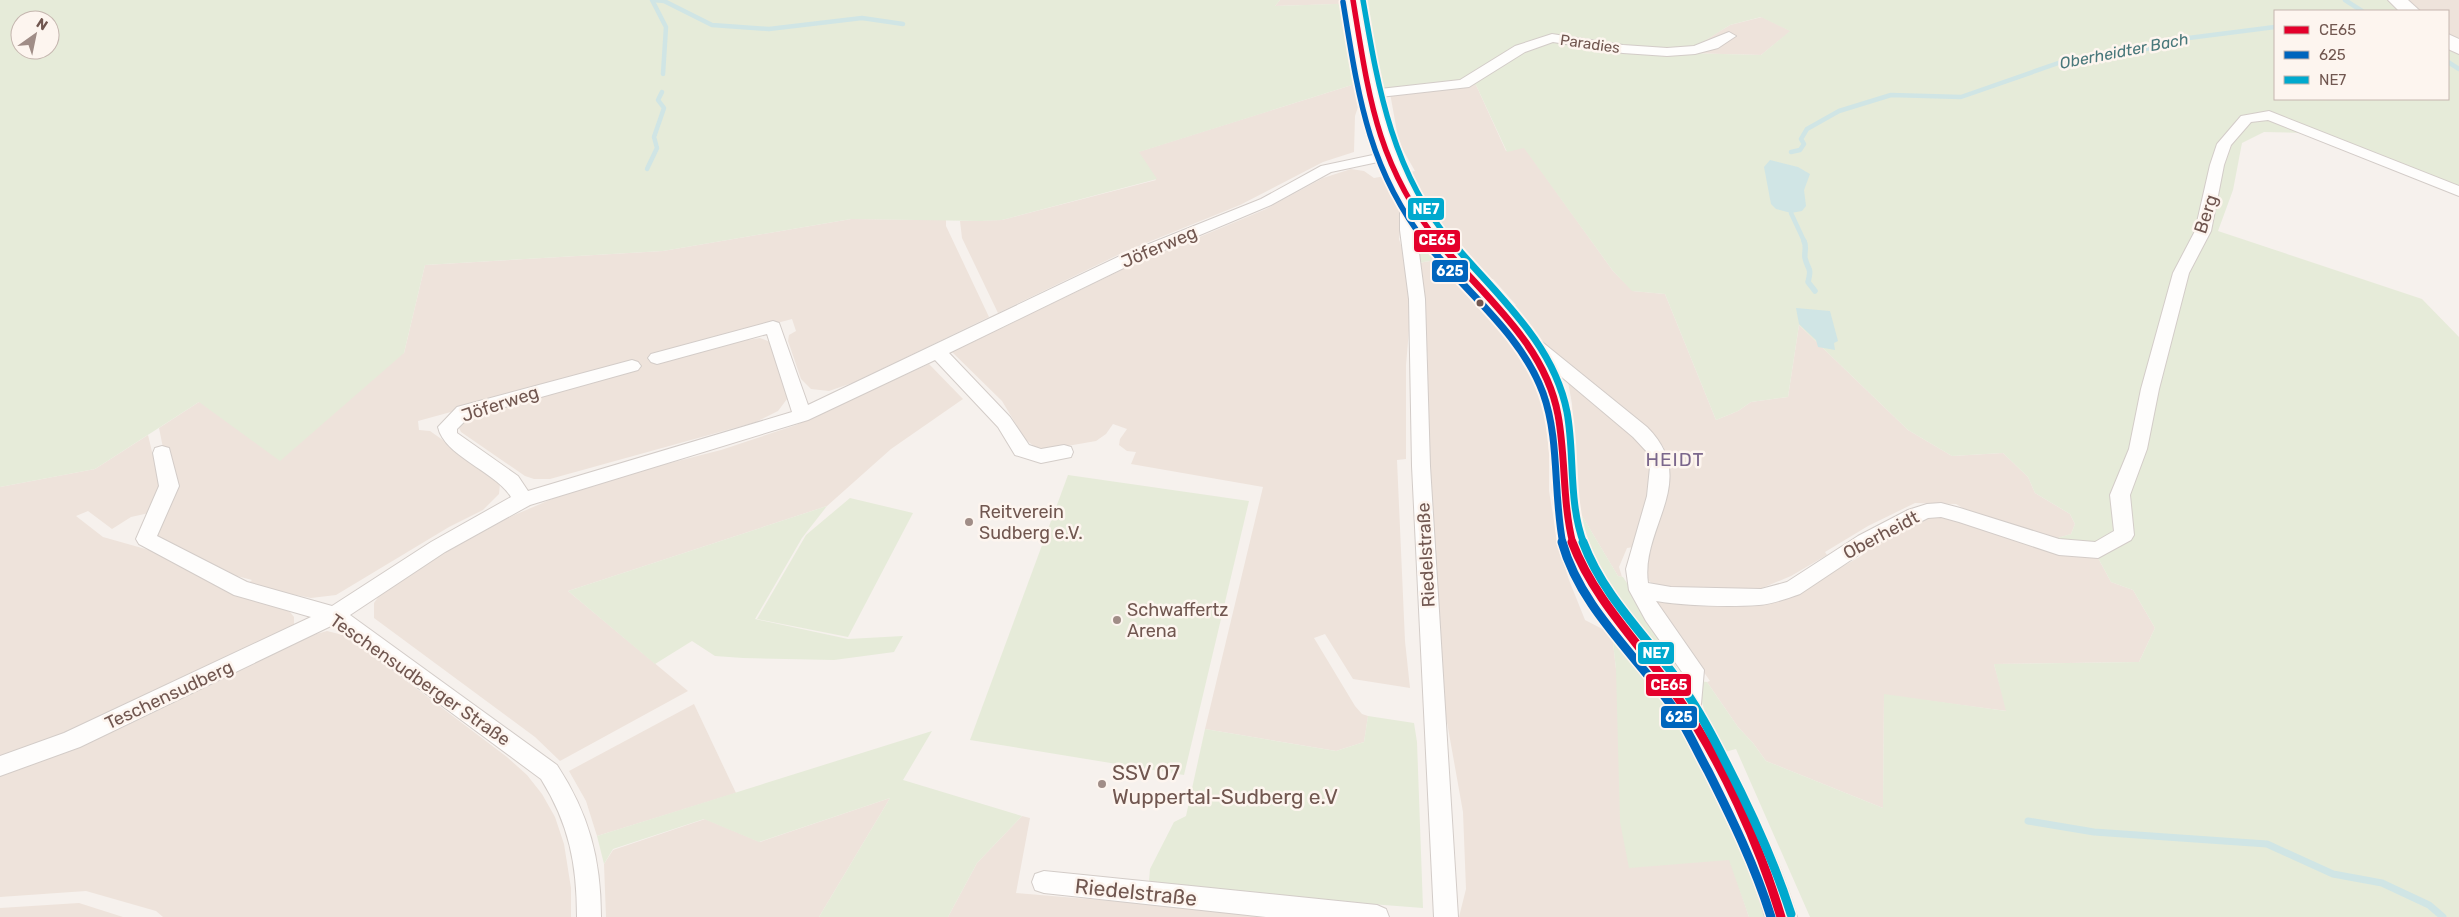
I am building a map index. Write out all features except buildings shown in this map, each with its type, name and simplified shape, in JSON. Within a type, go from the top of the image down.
[{"type":"main road","points":[[2397,0],[2409,10]]},
{"type":"street","points":[[1353,0],[1380,138],[1387,156],[1437,241],[1515,329],[1542,366],[1553,391],[1562,437],[1567,522],[1581,564],[1602,598],[1689,715],[1742,815],[1764,868],[1781,917]]},
{"type":"street","name":"Paradies","points":[[1371,94],[1464,84],[1520,49],[1552,38],[1624,49],[1666,52],[1695,50],[1713,45],[1729,36]]},
{"type":"street","name":"Berg","points":[[2124,535],[2120,495],[2138,449],[2150,389],[2181,273],[2202,231],[2214,187],[2217,165],[2224,144],[2246,119],[2269,115],[2459,191]]},
{"type":"street","name":"Jöferweg","points":[[334,615],[438,547],[523,500],[802,415],[840,400],[1130,258],[1266,202],[1326,169],[1387,156]]},
{"type":"street","name":"Riedelstraße","points":[[1408,194],[1408,230],[1417,299],[1421,466],[1446,917]]},
{"type":"street","points":[[657,358],[774,327],[802,415]]},
{"type":"street","points":[[1515,329],[1640,432],[1658,454],[1660,463],[1656,492],[1636,569],[1639,590],[1653,615],[1692,670],[1689,715]]},
{"type":"street","points":[[937,352],[965,378],[1004,422],[1022,450],[1041,456],[1064,452]]},
{"type":"street","name":"Jöferweg","points":[[523,500],[511,481],[449,436],[447,428],[451,421],[463,412],[632,366]]},
{"type":"street","name":"Teschensudberger Straße","points":[[162,453],[169,486],[146,539],[240,589],[334,615],[549,772],[570,807],[582,850],[590,892],[589,917]]},
{"type":"street","name":"Oberheidt","points":[[1639,590],[1671,595],[1760,597],[1793,588],[1865,541],[1915,514],[1927,511],[1941,510],[1960,515],[2060,547],[2098,550],[2124,535]]},
{"type":"street","name":"Teschensudberg","points":[[0,766],[72,740],[212,675],[334,615]]},
{"type":"street","name":"Riedelstraße","points":[[1044,882],[1377,917]]},
{"type":"shaded area","points":[[1280,0],[1339,0],[1340,4],[1275,6]]},
{"type":"shaded area","points":[[2395,0],[2459,0],[2459,50],[2449,42],[2449,10],[2408,10]]},
{"type":"shaded area","points":[[1762,17],[1791,31],[1761,55],[1684,53],[1730,25]]},
{"type":"shaded area","points":[[1355,84],[1358,107],[1355,116],[1354,152],[1323,162],[1240,205],[1124,252],[998,313],[962,238],[960,221],[1002,220],[1156,180],[1138,152]]},
{"type":"shaded area","points":[[1476,85],[1506,151],[1524,147],[1613,271],[1633,291],[1665,294],[1716,420],[1738,411],[1751,402],[1788,397],[1799,325],[1908,430],[1952,456],[2003,453],[2028,477],[2035,493],[2070,514],[2075,524],[2071,534],[2058,538],[2064,544],[1976,516],[1956,504],[1915,503],[1868,526],[1825,552],[1827,555],[1791,576],[1762,588],[1746,590],[1657,587],[1649,581],[1644,574],[1664,448],[1660,442],[1549,350],[1510,308],[1516,305],[1493,279],[1486,281],[1445,234],[1411,172],[1415,171],[1399,143],[1390,93],[1386,88]]},
{"type":"shaded area","points":[[1770,160],[1798,167],[1810,174],[1804,190],[1806,206],[1802,211],[1791,213],[1776,209],[1771,204],[1764,167]]},
{"type":"shaded area","points":[[1351,169],[1364,171],[1374,178],[1385,176],[1401,207],[1399,239],[1407,264],[1411,307],[1406,365],[1406,459],[1397,460],[1405,641],[1410,688],[1353,679],[1325,634],[1314,638],[1355,706],[1362,714],[1368,716],[1364,742],[1336,751],[1205,729],[1263,487],[1131,464],[1136,452],[1127,451],[1119,445],[1120,439],[1127,429],[1113,424],[1106,434],[1096,441],[1050,449],[1035,447],[1025,439],[1002,401],[952,352],[1128,267],[1266,209],[1323,178]]},
{"type":"shaded area","points":[[851,219],[946,220],[946,226],[989,317],[855,382],[829,391],[811,389],[801,379],[788,341],[789,335],[796,331],[792,319],[739,333],[741,341],[760,338],[772,344],[787,393],[787,399],[778,411],[756,422],[550,479],[534,479],[525,476],[461,432],[459,428],[465,419],[502,398],[418,421],[419,430],[430,431],[495,477],[500,484],[499,494],[483,510],[449,527],[336,595],[311,598],[252,586],[247,584],[252,580],[218,571],[149,538],[170,482],[159,428],[199,402],[404,353],[425,265],[663,251]]},
{"type":"shaded area","points":[[1436,260],[1473,301],[1479,299],[1531,364],[1548,406],[1544,407],[1549,452],[1549,491],[1558,545],[1569,580],[1585,620],[1612,634],[1616,669],[1730,860],[1749,917],[1459,917],[1466,889],[1463,812],[1440,683],[1424,360],[1428,360],[1418,263]]},
{"type":"shaded area","points":[[1796,308],[1830,311],[1838,341],[1834,343],[1835,350],[1818,347],[1816,340],[1799,324]]},
{"type":"shaded area","points":[[929,364],[963,399],[891,449],[827,506],[568,591],[688,691],[560,761],[535,737],[374,618],[374,603],[381,593],[415,569],[512,516],[566,493],[615,477],[721,450],[796,425]]},
{"type":"shaded area","points":[[1567,376],[1621,422],[1645,449],[1647,457],[1654,464],[1652,487],[1634,547],[1627,548],[1619,567],[1622,577],[1618,576],[1581,514],[1575,467],[1572,404]]},
{"type":"shaded area","points":[[148,435],[160,485],[149,513],[131,517],[112,529],[88,511],[76,516],[103,537],[149,550],[236,592],[266,601],[290,612],[294,617],[294,625],[288,631],[87,729],[0,759],[0,487],[95,469]]},
{"type":"shaded area","points":[[1937,514],[2097,556],[2111,582],[2133,590],[2155,628],[2139,662],[1994,664],[2007,711],[1884,695],[1883,808],[1766,761],[1738,727],[1707,682],[1710,681],[1656,603],[1658,601],[1764,600],[1831,573],[1861,556],[1883,538]]},
{"type":"shaded area","points":[[327,631],[347,636],[507,757],[527,775],[542,794],[555,817],[564,844],[571,888],[571,917],[163,917],[156,911],[86,891],[0,897],[0,773],[309,636]]},
{"type":"shaded area","points":[[694,704],[736,793],[597,836],[586,801],[569,771]]},
{"type":"shaded area","points":[[890,798],[819,917],[606,917],[604,864],[613,850],[705,819],[760,842]]},
{"type":"shaded area","points":[[1022,816],[1030,818],[1016,893],[1304,917],[948,917],[977,863]]},
{"type":"shaded area","points":[[79,903],[123,917],[0,917],[0,908]]},
{"type":"green space","points":[[0,0],[1280,0],[1275,6],[1364,3],[1365,0],[2395,0],[2408,10],[2274,10],[2274,100],[2449,100],[2449,42],[2459,50],[2459,189],[2308,133],[2264,132],[2242,143],[2233,190],[2218,231],[2422,299],[2459,337],[2459,917],[1810,917],[1736,749],[1725,752],[1711,726],[1704,710],[1699,681],[1707,682],[1738,727],[1766,761],[1883,808],[1884,694],[2006,711],[1994,664],[2139,662],[2155,628],[2133,590],[2111,582],[2097,556],[2064,544],[2057,538],[2071,534],[2075,524],[2070,514],[2035,493],[2028,477],[2003,453],[1952,456],[1908,430],[1799,325],[1788,397],[1751,402],[1738,411],[1716,420],[1665,294],[1632,291],[1613,271],[1524,148],[1507,152],[1476,85],[1386,88],[1355,84],[1139,152],[1157,179],[1002,220],[851,219],[663,251],[425,265],[404,353],[280,461],[199,402],[95,469],[0,487]],"holes":[[[1761,17],[1790,31],[1761,55],[1685,53],[1730,25]]]},
{"type":"green space","points":[[1425,237],[1479,299],[1473,301],[1436,260],[1418,263],[1415,246],[1420,238]]},
{"type":"green space","name":"Schwaffertz Arena","points":[[1068,475],[1249,501],[1184,775],[970,740]]},
{"type":"green space","points":[[850,498],[913,513],[848,637],[757,619],[806,535]]},
{"type":"green space","points":[[827,506],[802,538],[755,619],[848,639],[903,636],[894,652],[834,660],[743,658],[715,656],[692,641],[655,664],[568,591]]},
{"type":"green space","points":[[1581,514],[1618,576],[1623,577],[1661,636],[1685,685],[1609,580],[1586,535]]},
{"type":"green space","points":[[1618,633],[1657,685],[1705,767],[1745,858],[1764,917],[1749,917],[1729,860],[1629,868],[1620,822],[1616,669],[1612,634]]},
{"type":"green space","points":[[1368,716],[1414,723],[1417,742],[1423,908],[1178,889],[1149,881],[1150,869],[1174,822],[1186,816],[1205,729],[1336,751],[1364,742]]},
{"type":"green space","points":[[932,731],[903,780],[1022,816],[977,863],[948,917],[819,917],[890,798],[759,842],[704,819],[613,849],[604,864],[597,836]]},
{"type":"waterway","points":[[652,0],[666,27],[663,74]]},
{"type":"waterway","points":[[653,0],[664,1],[712,25],[769,29],[862,18],[903,24]]},
{"type":"waterway","points":[[2345,0],[2360,10]]},
{"type":"waterway","name":"Oberheidter Bach","points":[[1791,152],[1800,150],[1804,144],[1801,139],[1807,129],[1839,111],[1891,95],[1961,97],[2067,60],[2160,47],[2165,41],[2274,27]]},
{"type":"waterway","points":[[2449,63],[2459,69]]},
{"type":"waterway","points":[[647,169],[657,148],[654,137],[664,108],[658,100],[662,92]]},
{"type":"waterway","points":[[1791,213],[1805,243]]},
{"type":"waterway","name":"Oberheidter Bach","points":[[1804,241],[1805,258],[1810,271],[1808,282],[1815,291]]},
{"type":"waterway","points":[[2028,821],[2094,832],[2267,844],[2333,874],[2382,883],[2429,905],[2443,917]]},
{"type":"transit line","name":"CE65","points":[[1353,0],[1371,104],[1380,138],[1390,165],[1412,205],[1438,242],[1518,332],[1541,365],[1552,389],[1558,414],[1567,518],[1572,543],[1582,567],[1603,601],[1665,681],[1693,721],[1753,839],[1781,917]]},
{"type":"transit line","name":"NE7","points":[[1363,0],[1380,95],[1398,153],[1410,181],[1426,209],[1446,236],[1516,313],[1529,329],[1551,364],[1561,388],[1567,412],[1576,512],[1581,536],[1590,560],[1610,595],[1673,674],[1700,715],[1733,776],[1761,834],[1791,914]]},
{"type":"transit line","name":"625","points":[[1343,2],[1361,105],[1380,168],[1403,210],[1421,236],[1510,338],[1533,371],[1543,394],[1549,418],[1553,443],[1558,519],[1563,544],[1571,568],[1604,621],[1657,686],[1684,726],[1743,842],[1771,917]]},
{"type":"place","name":"Reitverein Sudberg e.V.","points":[[969,522]]},
{"type":"place","name":"Schwaffertz Arena","points":[[1117,620]]},
{"type":"place","name":"SSV 07 Wuppertal-Sudberg e.V","points":[[1102,784]]},
{"type":"district","name":"HEIDT","points":[[1675,459]]}]
